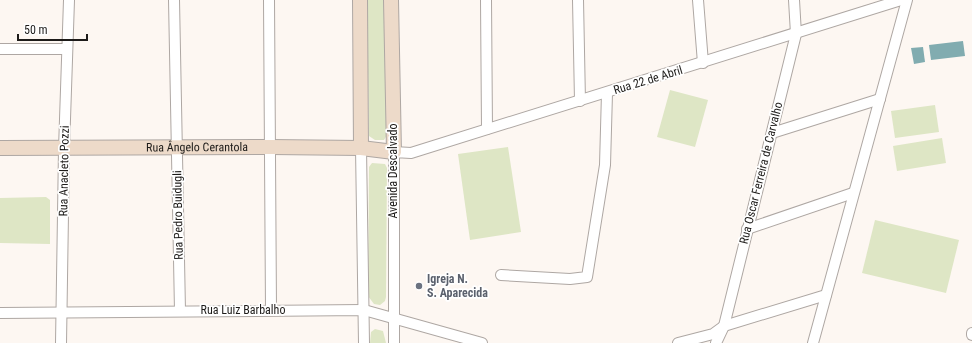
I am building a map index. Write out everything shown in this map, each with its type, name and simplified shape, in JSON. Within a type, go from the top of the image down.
[{"type":"street","name":"Rua Anacleto Pozzi","points":[[61,343],[64,149],[69,0]]},
{"type":"street","name":"Rua Pedro Buidugli","points":[[174,0],[180,311]]},
{"type":"street","points":[[269,0],[272,310]]},
{"type":"street","points":[[360,0],[364,343]]},
{"type":"street","name":"Avenida Descalvado","points":[[391,0],[394,152],[394,343]]},
{"type":"street","points":[[486,0],[486,129]]},
{"type":"street","points":[[578,0],[580,101]]},
{"type":"street","points":[[698,0],[703,63]]},
{"type":"street","name":"Rua Oscar Ferreira de Carvalho","points":[[716,343],[724,326],[796,34],[794,0]]},
{"type":"street","name":"Rua 22 de Abril","points":[[394,152],[411,153],[608,93],[901,0]]},
{"type":"street","points":[[813,343],[907,0]]},
{"type":"street","points":[[0,49],[68,49]]},
{"type":"street","points":[[501,275],[570,279],[587,277],[605,165],[608,93]]},
{"type":"street","points":[[772,133],[880,99]]},
{"type":"street","name":"Rua Ângelo Cerantola","points":[[0,148],[64,149],[271,147],[362,148],[394,152]]},
{"type":"street","points":[[747,229],[854,194]]},
{"type":"street","points":[[678,343],[712,334],[724,326],[826,295]]},
{"type":"street","name":"Rua Luiz Barbalho","points":[[0,313],[364,310],[482,343]]},
{"type":"green space","points":[[367,0],[385,0],[387,135],[384,140],[375,140],[369,136]]},
{"type":"green space","points":[[670,90],[708,100],[695,147],[657,137]]},
{"type":"green space","points":[[935,105],[939,132],[895,138],[891,111]]},
{"type":"green space","points":[[942,138],[946,163],[897,171],[893,146]]},
{"type":"green space","points":[[508,147],[521,232],[470,240],[458,154]]},
{"type":"green space","points":[[372,163],[385,164],[387,168],[386,297],[385,301],[380,305],[374,304],[368,296],[369,167]]},
{"type":"green space","points":[[46,197],[50,200],[50,244],[0,243],[0,198]]},
{"type":"green space","points":[[875,220],[959,240],[946,293],[862,273]]},
{"type":"green space","points":[[375,329],[383,331],[386,343],[370,343],[371,332]]},
{"type":"water","points":[[963,41],[965,56],[931,60],[929,45]]},
{"type":"water","points":[[923,47],[925,62],[914,64],[911,48]]},
{"type":"place","name":"Igreja N. S. Aparecida","points":[[419,286]]}]
